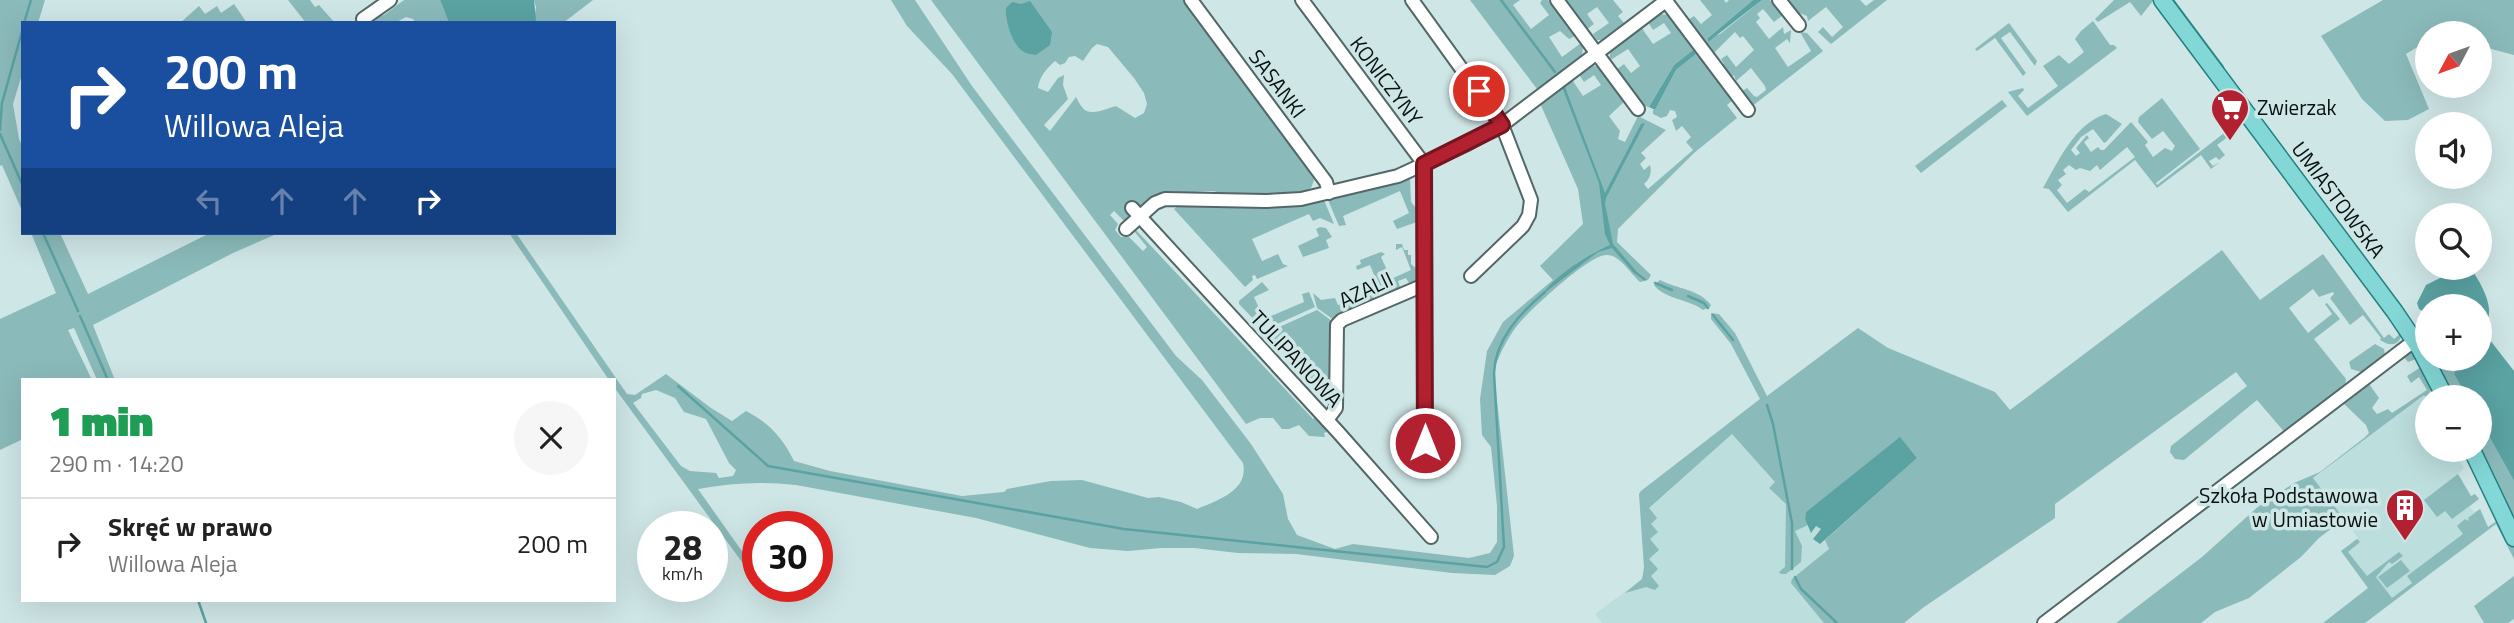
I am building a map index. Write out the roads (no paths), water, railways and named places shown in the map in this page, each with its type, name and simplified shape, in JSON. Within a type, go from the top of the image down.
[{"type":"main road","name":"UMIASTOWSKA","points":[[2162,0],[2395,312],[2438,385]]},
{"type":"main road","points":[[2478,462],[2514,538]]},
{"type":"street","points":[[363,19],[390,0]]},
{"type":"street","name":"SASANKI","points":[[1191,0],[1326,182],[1329,193]]},
{"type":"street","name":"KONICZYNY","points":[[1302,0],[1424,164]]},
{"type":"street","points":[[1412,0],[1502,125],[1531,200],[1530,215],[1523,226],[1471,276]]},
{"type":"street","points":[[1557,0],[1638,109]]},
{"type":"street","points":[[1126,229],[1136,212],[1164,199],[1220,197],[1275,201],[1329,193],[1398,176],[1502,125],[1667,0],[1748,110]]},
{"type":"street","points":[[1779,0],[1800,25]]},
{"type":"street","points":[[1424,164],[1425,443]]},
{"type":"street","name":"TULIPANOWA","points":[[1136,212],[1431,537]]},
{"type":"street","name":"AZALII","points":[[1327,420],[1336,408],[1337,325],[1342,320],[1424,285]]},
{"type":"street","points":[[2044,623],[2414,341]]},
{"type":"waterway","points":[[25,21],[31,0]]},
{"type":"waterway","points":[[1501,0],[1555,72]]},
{"type":"waterway","points":[[2173,0],[2223,67]]},
{"type":"waterway","points":[[0,130],[2,103],[21,35]]},
{"type":"waterway","points":[[0,134],[21,181]]},
{"type":"waterway","points":[[44,235],[78,311]]},
{"type":"waterway","points":[[1655,283],[1672,290]]},
{"type":"waterway","points":[[678,386],[768,466],[1124,529],[1487,567],[1497,562],[1504,547],[1495,361],[1511,328],[1545,292]]},
{"type":"waterway","points":[[1688,296],[1704,303],[1708,308]]},
{"type":"waterway","points":[[1713,315],[1733,340]]},
{"type":"waterway","points":[[80,316],[107,378]]},
{"type":"waterway","points":[[1767,405],[1792,523],[1792,569]]},
{"type":"waterway","points":[[1795,577],[1801,589],[1837,623]]},
{"type":"waterway","points":[[199,602],[206,623]]},
{"type":"place","name":"Zwierzak","points":[[2230,142]]},
{"type":"place","name":"Szkoła Podstawowa w Umiastowie","points":[[2405,542]]}]
